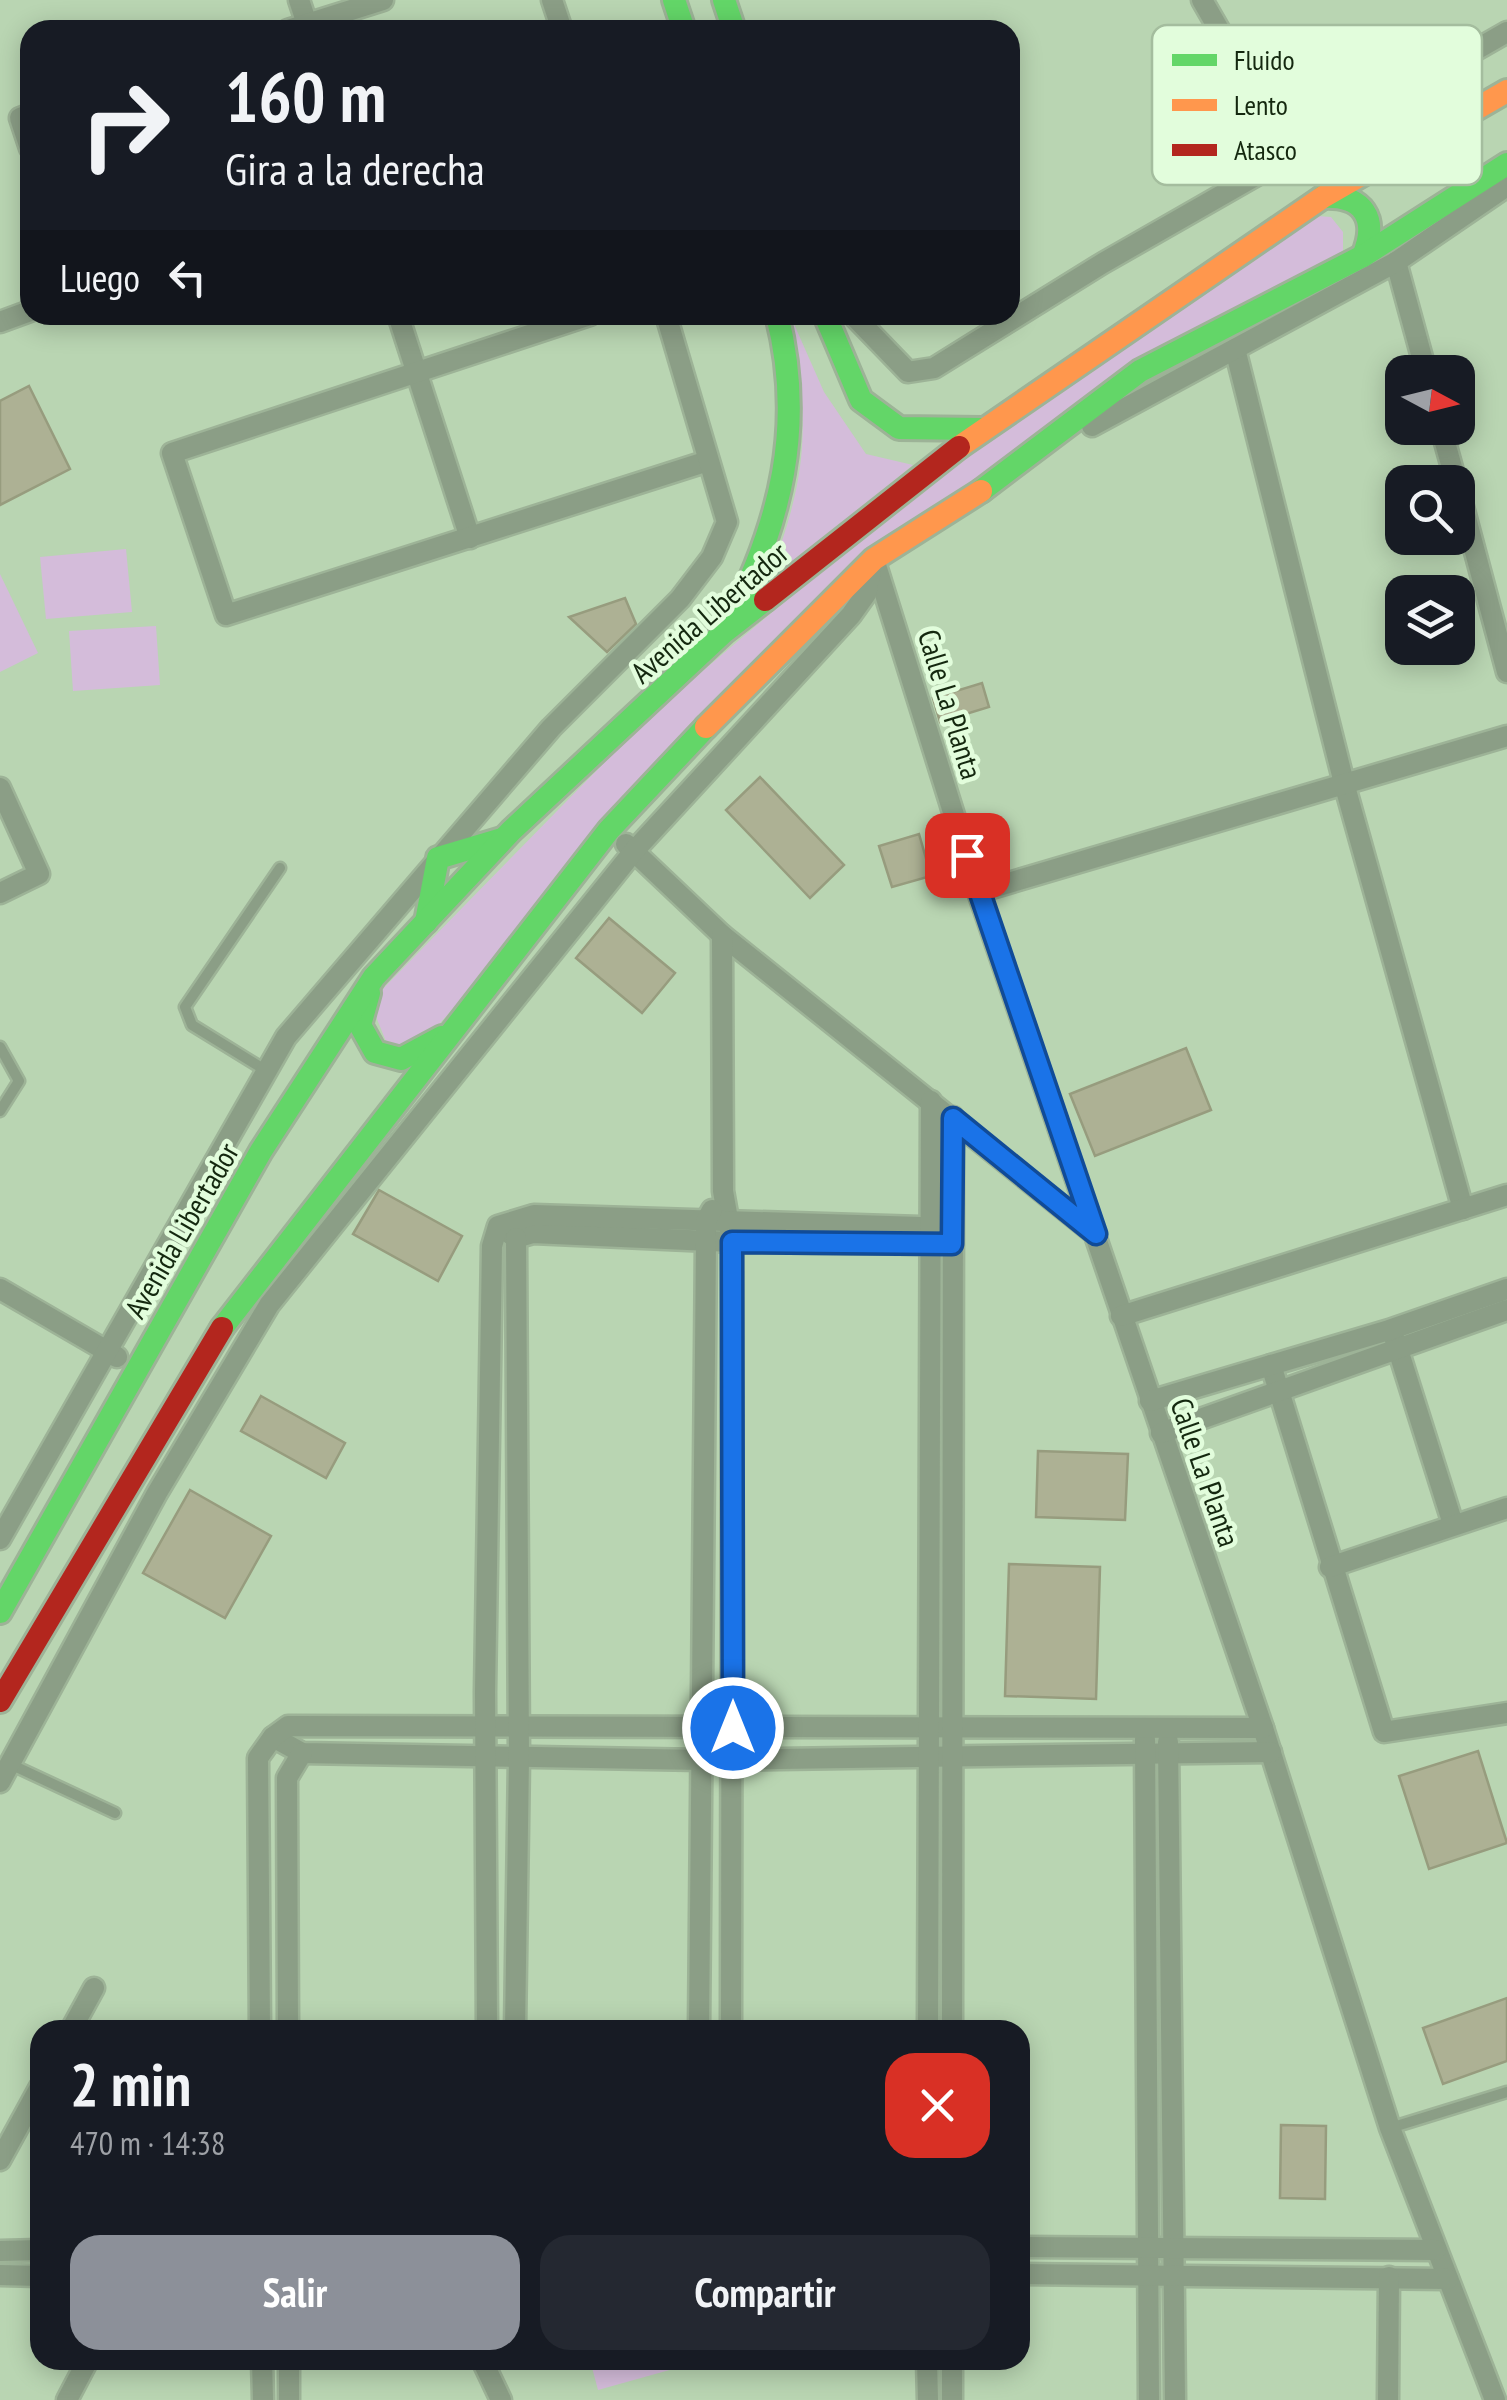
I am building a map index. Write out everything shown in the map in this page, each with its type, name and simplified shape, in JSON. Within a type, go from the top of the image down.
[{"type":"main road","name":"Avenida Libertador","points":[[1482,104],[1507,90]]},
{"type":"main road","points":[[1482,180],[1507,164]]},
{"type":"main road","name":"Avenida Libertador","points":[[0,1612],[261,1151],[374,977],[503,839],[724,632],[982,429],[1342,185]]},
{"type":"main road","points":[[0,1702],[229,1318],[609,830],[874,559],[971,499],[1140,370],[1363,256],[1474,185]]},
{"type":"main road","points":[[1323,196],[1350,198],[1361,208],[1370,225],[1370,244],[1363,256]]},
{"type":"main road","points":[[724,632],[762,564],[778,505],[793,416],[790,355],[780,325]]},
{"type":"main road","points":[[829,325],[862,400],[898,428],[982,429]]},
{"type":"main road","points":[[426,922],[438,858],[503,839]]},
{"type":"main road","points":[[546,956],[556,901]]},
{"type":"main road","points":[[374,977],[360,1026],[376,1052],[401,1059],[452,1031]]},
{"type":"street","points":[[325,20],[383,0]]},
{"type":"street","points":[[1202,0],[1216,25]]},
{"type":"street","points":[[1482,47],[1507,32]]},
{"type":"street","points":[[1020,315],[1243,185]]},
{"type":"street","points":[[971,499],[1149,392],[1396,262],[1507,186]]},
{"type":"street","points":[[1396,262],[1421,355]]},
{"type":"street","points":[[401,325],[470,538]]},
{"type":"street","points":[[560,325],[172,454],[226,615],[708,462]]},
{"type":"street","name":"Avenida Libertador","points":[[0,1538],[286,1037],[579,697],[680,599],[712,557],[727,522],[669,325]]},
{"type":"street","points":[[863,325],[908,372],[934,368],[1003,325]]},
{"type":"street","points":[[1235,348],[1344,783],[1462,1209]]},
{"type":"street","points":[[1475,553],[1507,672]]},
{"type":"street","points":[[5,1773],[156,1493],[269,1305],[634,851],[850,615],[866,594],[874,559]]},
{"type":"street","name":"Calle La Planta","points":[[874,559],[978,892],[1263,1728],[1390,2128],[1495,2400]]},
{"type":"street","points":[[978,892],[1507,736]]},
{"type":"street","points":[[0,788],[40,874],[0,893]]},
{"type":"street","points":[[609,830],[722,936],[1096,1234]]},
{"type":"street","points":[[722,936],[723,1191],[732,1220],[731,2020]]},
{"type":"street","points":[[928,2020],[931,1102]]},
{"type":"street","points":[[952,2020],[953,1118]]},
{"type":"street","points":[[699,2020],[706,1231],[723,1191]]},
{"type":"street","points":[[1121,1316],[1507,1195]]},
{"type":"street","points":[[514,2020],[519,1728],[508,1220],[534,1215],[706,1231],[732,1242],[928,1235]]},
{"type":"street","points":[[706,1231],[732,1220],[952,1236]]},
{"type":"street","points":[[487,2020],[486,1522],[492,1246],[508,1232]]},
{"type":"street","points":[[0,1288],[109,1352]]},
{"type":"street","points":[[1150,1401],[1506,1298]]},
{"type":"street","points":[[1161,1433],[1277,1389],[1401,1351],[1506,1298]]},
{"type":"street","points":[[1389,1330],[1401,1351],[1452,1524]]},
{"type":"street","name":"Avenida Libertador","points":[[109,1352],[136,1368]]},
{"type":"street","points":[[1271,1365],[1330,1567],[1384,1732],[1507,1712]]},
{"type":"street","points":[[1330,1567],[1507,1508]]},
{"type":"street","points":[[486,1522],[516,1520]]},
{"type":"street","points":[[260,2020],[258,1758],[273,1737],[288,1726],[701,1730],[1263,1728]]},
{"type":"street","points":[[1166,1726],[1175,2400]]},
{"type":"street","points":[[1144,1727],[1148,2400]]},
{"type":"street","points":[[273,1737],[302,1753],[519,1758],[731,1760],[1270,1752]]},
{"type":"street","points":[[288,2020],[287,1778],[302,1753]]},
{"type":"street","points":[[76,2020],[94,1988]]},
{"type":"street","points":[[0,2160],[30,2105]]},
{"type":"street","points":[[1030,2247],[1175,2244],[1436,2250]]},
{"type":"street","points":[[0,2251],[30,2250]]},
{"type":"street","points":[[1030,2274],[1448,2280]]},
{"type":"street","points":[[0,2276],[30,2276]]},
{"type":"street","points":[[1388,2400],[1389,2277]]},
{"type":"street","points":[[67,2400],[83,2370]]},
{"type":"street","points":[[262,2370],[263,2400]]},
{"type":"street","points":[[289,2370],[289,2400]]},
{"type":"street","points":[[487,2370],[501,2400]]},
{"type":"street","points":[[927,2370],[928,2400]]},
{"type":"street","points":[[952,2370],[952,2400]]},
{"type":"lane","points":[[266,1070],[192,1025],[184,1007],[280,868]]},
{"type":"lane","points":[[0,1047],[19,1081],[0,1111]]},
{"type":"lane","points":[[5,1773],[115,1813]]},
{"type":"lane","points":[[1390,2128],[1507,2092]]},
{"type":"shaded area","points":[[1304,215],[1331,217],[1343,232],[1343,259],[833,587],[414,1052],[396,1066],[370,1002],[652,714],[979,444]]},
{"type":"shaded area","points":[[792,325],[824,392],[866,454],[913,465],[766,586],[798,482],[803,422]]},
{"type":"shaded area","points":[[126,549],[132,612],[46,619],[40,557]]},
{"type":"shaded area","points":[[0,574],[38,653],[0,672]]},
{"type":"shaded area","points":[[156,626],[160,685],[73,691],[69,631]]},
{"type":"shaded area","points":[[593,2370],[670,2370],[598,2390]]},
{"type":"building","points":[[29,386],[70,469],[0,505],[0,401]]},
{"type":"building","points":[[625,598],[636,624],[607,652],[569,617]]},
{"type":"building","points":[[982,683],[989,707],[940,722],[933,698]]},
{"type":"building","points":[[760,777],[844,865],[810,898],[726,810]]},
{"type":"building","points":[[919,834],[931,876],[892,887],[879,846]]},
{"type":"building","points":[[609,918],[675,973],[642,1013],[576,958]]},
{"type":"building","points":[[1186,1048],[1211,1110],[1095,1156],[1070,1094]]},
{"type":"building","points":[[379,1190],[462,1236],[438,1281],[353,1234]]},
{"type":"building","points":[[261,1396],[345,1443],[326,1478],[241,1431]]},
{"type":"building","points":[[1038,1451],[1128,1454],[1125,1520],[1036,1517]]},
{"type":"building","points":[[190,1490],[271,1536],[225,1618],[143,1573]]},
{"type":"building","points":[[1009,1564],[1100,1567],[1096,1699],[1005,1696]]},
{"type":"building","points":[[1478,1751],[1507,1843],[1429,1869],[1399,1776]]},
{"type":"building","points":[[1507,1998],[1507,2061],[1443,2084],[1423,2028]]},
{"type":"building","points":[[1281,2125],[1326,2126],[1325,2199],[1280,2198]]},
{"type":"traffic: fast","points":[[674,0],[681,20]]},
{"type":"traffic: fast","points":[[724,0],[731,20]]},
{"type":"traffic: fast","points":[[1482,180],[1507,164]]},
{"type":"traffic: fast","points":[[981,491],[1140,371],[1363,256],[1474,185]]},
{"type":"traffic: fast","points":[[1323,197],[1348,200],[1364,212],[1369,230],[1363,256]]},
{"type":"traffic: fast","points":[[730,622],[763,548],[783,473],[789,395],[779,325]]},
{"type":"traffic: fast","points":[[829,325],[861,400],[899,428],[982,429]]},
{"type":"traffic: fast","points":[[0,1612],[261,1151],[374,977],[511,831],[724,632],[765,600]]},
{"type":"traffic: fast","points":[[222,1328],[609,830],[706,727]]},
{"type":"traffic: fast","points":[[426,922],[438,858],[502,839]]},
{"type":"traffic: fast","points":[[369,993],[360,1025],[375,1052],[401,1059],[442,1037]]},
{"type":"traffic: slow","points":[[1482,105],[1507,91]]},
{"type":"traffic: slow","points":[[959,447],[1344,185]]},
{"type":"traffic: slow","points":[[706,727],[874,559],[981,491]]},
{"type":"traffic: jam","points":[[765,600],[959,447]]},
{"type":"traffic: jam","points":[[0,1701],[222,1328]]},
{"type":"route","points":[[733,1728],[732,1242],[952,1244],[953,1118],[1096,1234],[967,855]]}]
